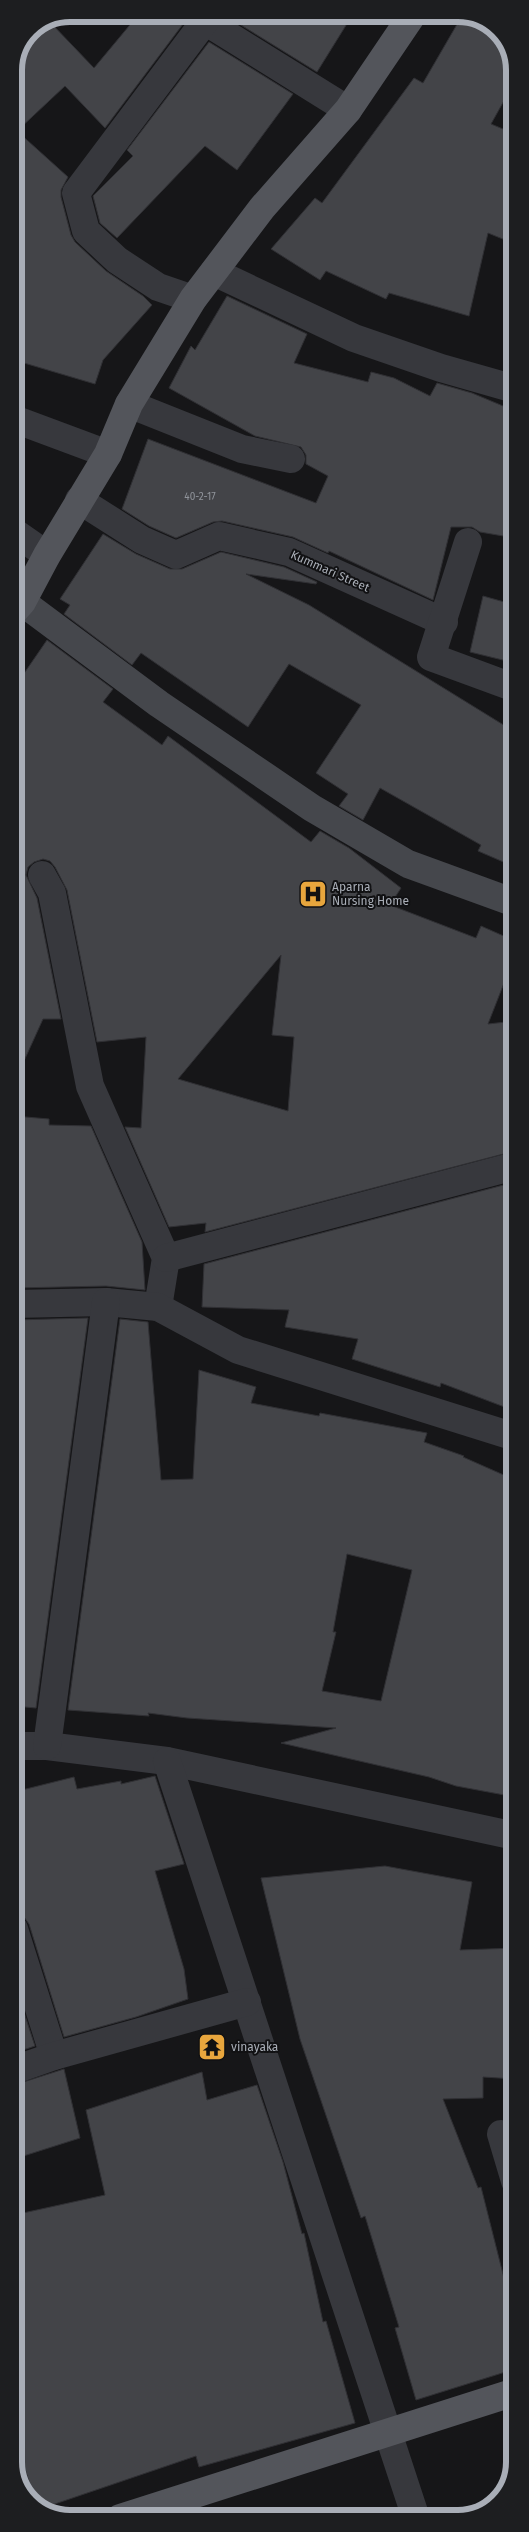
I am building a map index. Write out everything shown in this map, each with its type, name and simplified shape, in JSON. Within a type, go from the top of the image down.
[{"type":"main road","points":[[22,600],[79,500],[108,454],[129,404],[193,300],[262,208],[348,110],[407,23]]},
{"type":"main road","points":[[147,2509],[387,2431],[507,2394]]},
{"type":"street","points":[[193,300],[158,286],[117,260],[86,231],[76,193],[197,22]]},
{"type":"street","points":[[207,22],[348,110]]},
{"type":"street","points":[[214,272],[354,338],[441,368],[507,387]]},
{"type":"street","points":[[129,404],[242,449],[291,459]]},
{"type":"street","points":[[22,422],[108,454]]},
{"type":"street","name":"Kummari Street","points":[[79,500],[142,540],[176,555],[219,536],[289,552],[444,622]]},
{"type":"street","points":[[22,538],[47,555]]},
{"type":"street","points":[[468,542],[444,622],[431,657],[507,685]]},
{"type":"street","points":[[22,610],[312,808],[408,864],[507,900]]},
{"type":"street","points":[[42,875],[52,893],[90,1086],[166,1258],[158,1307]]},
{"type":"street","points":[[166,1258],[507,1168]]},
{"type":"street","points":[[47,1746],[106,1302]]},
{"type":"street","points":[[22,1304],[106,1302],[158,1307],[238,1350],[507,1434]]},
{"type":"street","points":[[22,1746],[47,1746],[167,1761],[507,1834]]},
{"type":"street","points":[[167,1761],[413,2510]]},
{"type":"street","points":[[22,1954],[54,2056]]},
{"type":"street","points":[[22,2067],[54,2056],[247,2002]]},
{"type":"street","points":[[501,2134],[507,2154]]},
{"type":"building","points":[[132,22],[182,22],[105,128],[65,86],[22,126],[23,61],[31,44],[44,31],[53,26],[94,68]]},
{"type":"building","points":[[237,22],[348,23],[317,72]]},
{"type":"building","points":[[458,23],[480,27],[502,49],[507,71],[507,95],[491,124],[507,131],[507,241],[488,233],[469,316],[389,293],[386,299],[326,271],[320,280],[271,249],[315,198],[322,203],[414,78],[423,83]]},
{"type":"building","points":[[209,42],[293,94],[237,170],[205,146],[117,238],[100,223],[93,196],[133,156],[127,150]]},
{"type":"building","points":[[22,136],[68,177],[61,190],[61,197],[71,235],[75,242],[106,271],[143,296],[152,305],[103,360],[95,384],[22,362]]},
{"type":"building","points":[[227,296],[307,334],[294,363],[368,382],[371,372],[394,378],[430,396],[437,383],[472,393],[507,408],[507,537],[480,532],[472,527],[451,527],[433,600],[329,551],[328,553],[293,537],[222,521],[213,522],[176,538],[149,526],[122,509],[148,439],[316,503],[328,476],[306,464],[306,455],[301,447],[255,436],[169,388],[191,346],[195,350]]},
{"type":"building","points":[[103,534],[136,554],[170,569],[182,569],[221,552],[284,567],[317,582],[316,584],[246,574],[309,605],[507,727],[507,864],[478,851],[481,845],[380,788],[363,820],[339,806],[348,794],[316,773],[361,705],[289,664],[248,727],[141,653],[132,665],[64,614],[70,605],[60,599]]},
{"type":"building","points":[[483,596],[507,603],[507,661],[470,652]]},
{"type":"building","points":[[47,640],[113,689],[103,702],[162,745],[168,736],[311,842],[320,831],[349,848],[401,888],[390,905],[476,938],[481,926],[507,937],[507,975],[488,1024],[507,1022],[507,1153],[205,1232],[206,1223],[169,1227],[125,1127],[141,1128],[146,1037],[97,1042],[67,890],[55,867],[50,861],[43,859],[34,862],[28,867],[26,875],[37,898],[61,1019],[43,1019],[22,1065],[22,676]],"holes":[[[281,955],[272,1035],[294,1037],[288,1111],[178,1079]]]},
{"type":"building","points":[[22,1117],[49,1119],[49,1125],[91,1126],[142,1242],[145,1290],[106,1286],[22,1288]]},
{"type":"building","points":[[507,1184],[507,1408],[441,1383],[440,1387],[352,1359],[358,1339],[285,1327],[289,1310],[202,1307],[204,1264]]},
{"type":"building","points":[[88,1318],[36,1708],[22,1707],[22,1320]]},
{"type":"building","points":[[120,1319],[148,1322],[161,1480],[193,1479],[199,1370],[256,1387],[251,1403],[319,1416],[320,1413],[427,1433],[424,1442],[464,1456],[507,1476],[507,1796],[456,1786],[429,1777],[281,1743],[336,1728],[187,1718],[148,1713],[149,1716],[68,1710]],"holes":[[[347,1554],[412,1570],[381,1701],[322,1691],[336,1632],[333,1632]]]},
{"type":"building","points":[[155,1776],[184,1864],[155,1871],[184,1969],[188,1999],[136,2017],[64,2037],[29,1924],[22,1916],[22,1790],[74,1777],[77,1789],[121,1781],[121,1784]]},
{"type":"building","points":[[385,1866],[472,1882],[460,1950],[507,1948],[507,2078],[483,2077],[483,2098],[443,2099],[478,2188],[481,2187],[507,2290],[507,2372],[416,2400],[395,2328],[399,2327],[365,2216],[361,2218],[300,2039],[261,1878]]},
{"type":"building","points":[[22,2006],[35,2046],[22,2050]]},
{"type":"building","points":[[64,2069],[80,2138],[22,2156],[22,2082]]},
{"type":"building","points":[[202,2072],[207,2100],[257,2085],[283,2162],[302,2234],[304,2233],[323,2322],[326,2321],[355,2423],[199,2467],[196,2456],[51,2505],[33,2491],[22,2459],[22,2213],[105,2195],[86,2110]]},
{"type":"place","name":"Aparna Nursing Home","points":[[313,894]]},
{"type":"place","name":"vinayaka","points":[[212,2047]]}]
